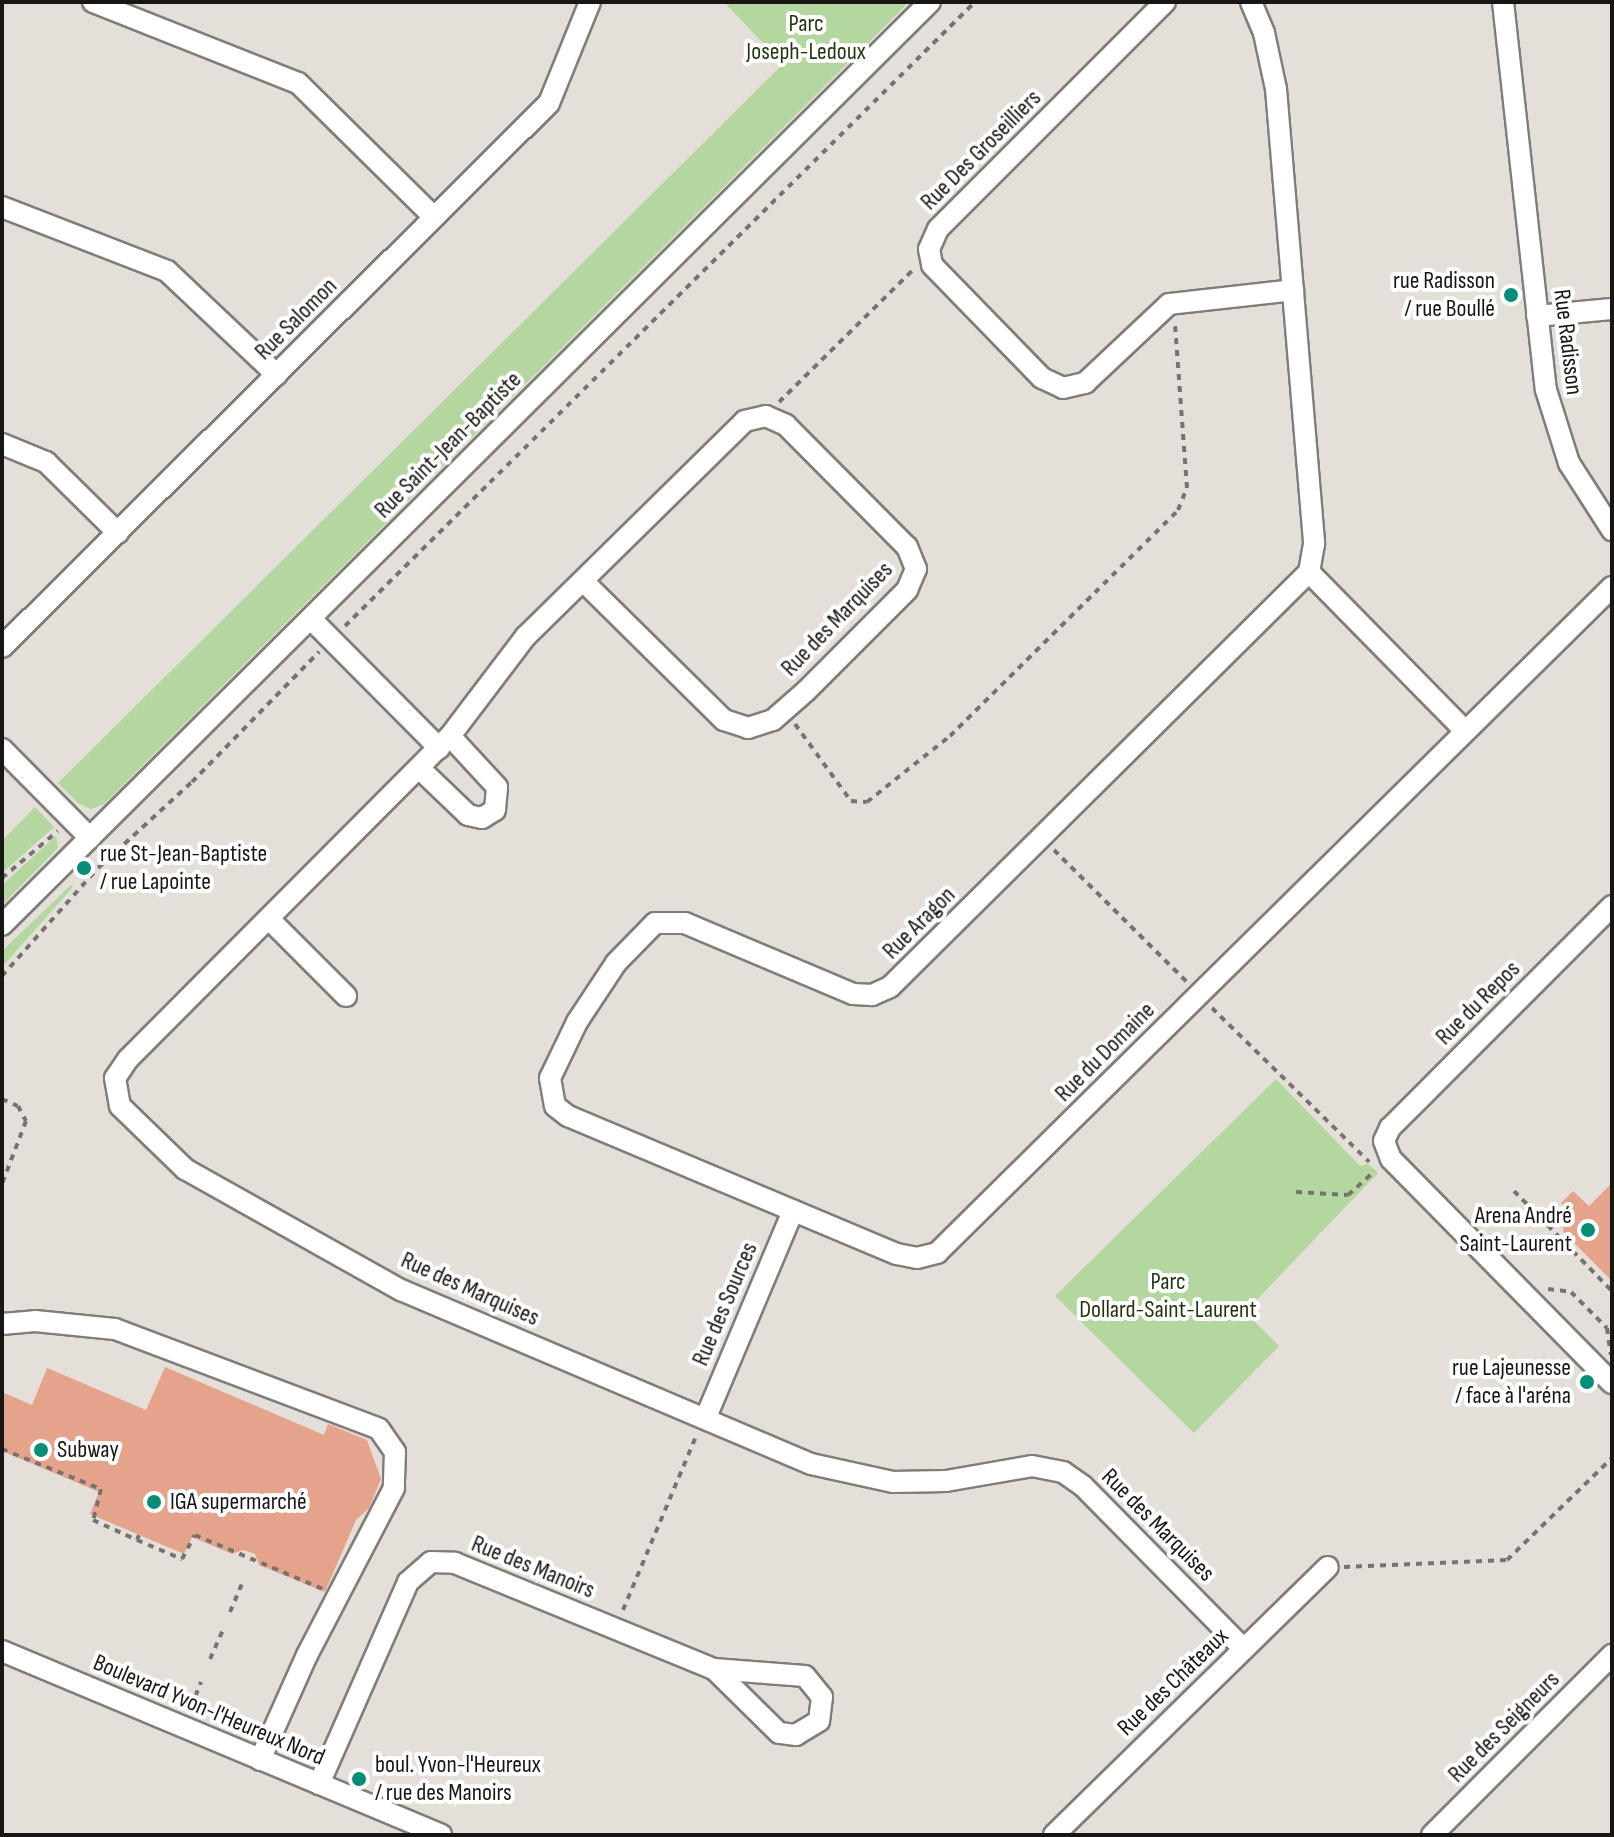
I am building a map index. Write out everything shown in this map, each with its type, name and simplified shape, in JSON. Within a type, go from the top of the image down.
[{"type":"street","points":[[93,2],[289,77],[434,217]]},
{"type":"street","name":"Rue Salomon","points":[[2,647],[553,97],[590,2]]},
{"type":"street","name":"Rue Saint-Jean-Baptiste","points":[[2,925],[930,2]]},
{"type":"street","name":"Rue Des Groseilliers","points":[[929,254],[938,229],[1165,2]]},
{"type":"street","points":[[1251,2],[1264,33],[1276,89],[1314,544],[1309,572],[1465,731]]},
{"type":"street","name":"Rue Radisson","points":[[1503,2],[1537,316],[1556,427],[1578,480],[1612,530]]},
{"type":"street","points":[[2,207],[167,271],[277,375]]},
{"type":"street","points":[[929,254],[939,275],[1057,387],[1085,383],[1174,302],[1293,290]]},
{"type":"street","points":[[1537,316],[1612,309]]},
{"type":"street","name":"Rue des Marquises","points":[[583,581],[724,720],[755,728],[785,710],[907,590],[916,569],[907,547],[786,425],[766,416],[741,425],[522,641],[445,742],[120,1068],[115,1090],[124,1111],[185,1169],[401,1290],[702,1426],[811,1464],[872,1479],[946,1481],[1032,1466],[1063,1472],[1083,1486],[1244,1649]]},
{"type":"street","points":[[2,444],[46,462],[118,533]]},
{"type":"street","name":"Rue Aragon","points":[[550,1095],[553,1073],[588,1004],[623,954],[655,923],[679,921],[847,992],[872,995],[895,983],[1309,572]]},
{"type":"street","name":"Rue du Domaine","points":[[550,1095],[568,1116],[903,1257],[924,1257],[943,1249],[1612,587]]},
{"type":"street","points":[[311,619],[497,787],[495,810],[482,818],[468,815],[419,768]]},
{"type":"street","points":[[2,749],[90,838]]},
{"type":"street","name":"Rue du Repos","points":[[1612,906],[1390,1128],[1384,1141],[1391,1159],[1612,1383]]},
{"type":"street","points":[[269,919],[346,996]]},
{"type":"street","name":"Rue des Sources","points":[[702,1426],[793,1211]]},
{"type":"street","points":[[2,1324],[35,1321],[115,1329],[379,1429],[395,1452],[394,1488],[307,1655],[260,1760]]},
{"type":"street","name":"Rue des Manoirs","points":[[319,1784],[408,1582],[431,1562],[455,1563],[714,1669],[805,1676],[822,1697],[819,1721],[796,1735],[779,1733],[714,1669]]},
{"type":"street","name":"Rue des Châteaux","points":[[1067,1831],[1328,1567]]},
{"type":"street","name":"Boulevard Yvon-l'Heureux Nord","points":[[2,1651],[441,1835]]},
{"type":"street","name":"Rue des Seigneurs","points":[[1432,1835],[1612,1655]]},
{"type":"path","points":[[2,976],[98,868],[192,782],[331,640],[975,2]]},
{"type":"path","points":[[766,416],[929,254]]},
{"type":"path","points":[[785,710],[851,801],[867,802],[950,736],[1178,510],[1187,488],[1174,302]]},
{"type":"path","points":[[2,878],[71,819]]},
{"type":"path","points":[[1042,837],[1188,984]]},
{"type":"path","points":[[1211,1007],[1369,1162]]},
{"type":"path","points":[[2,1099],[18,1106],[26,1121],[2,1184]]},
{"type":"path","points":[[1296,1192],[1348,1195],[1377,1169]]},
{"type":"path","points":[[1514,1191],[1612,1291]]},
{"type":"path","points":[[1541,1287],[1575,1295],[1609,1331],[1612,1357]]},
{"type":"path","points":[[622,1613],[702,1426]]},
{"type":"path","points":[[2,1449],[101,1489],[93,1520],[182,1559],[195,1535],[329,1591]]},
{"type":"path","points":[[1328,1567],[1507,1560],[1612,1458]]},
{"type":"path","points":[[230,1612],[242,1584]]},
{"type":"path","points":[[210,1659],[222,1632]]},
{"type":"path","points":[[191,1707],[201,1682]]},
{"type":"green space","name":"Parc Joseph-Ledoux","points":[[724,2],[909,2],[104,804],[91,809],[78,803],[58,783],[783,64]]},
{"type":"green space","points":[[35,807],[54,827],[2,873],[2,841]]},
{"type":"green space","points":[[56,836],[58,848],[2,905],[2,885]]},
{"type":"green space","points":[[71,885],[73,887],[2,967],[2,951]]},
{"type":"green space","name":"Parc Dollard-Saint-Laurent","points":[[1276,1079],[1360,1166],[1368,1164],[1378,1173],[1245,1312],[1279,1346],[1194,1433],[1055,1296]]},
{"type":"building","name":"Arena André Saint-Laurent","points":[[1612,1183],[1612,1281],[1563,1232],[1567,1209],[1561,1203],[1573,1191],[1589,1206]]},
{"type":"building","points":[[165,1367],[324,1435],[328,1424],[367,1440],[381,1479],[369,1508],[356,1520],[325,1592],[259,1565],[255,1554],[243,1550],[232,1554],[192,1537],[184,1554],[90,1514],[99,1492],[2,1451],[2,1392],[32,1405],[47,1368],[146,1410]]},
{"type":"place","name":"rue Radisson / rue Boullé","points":[[1511,295]]},
{"type":"place","name":"rue St-Jean-Baptiste / rue Lapointe","points":[[84,868]]},
{"type":"place","name":"Arena André Saint-Laurent","points":[[1588,1230]]},
{"type":"place","name":"rue Lajeunesse / face à l'aréna","points":[[1587,1382]]},
{"type":"place","name":"Subway","points":[[41,1450]]},
{"type":"place","name":"IGA supermarché","points":[[154,1502]]},
{"type":"place","name":"boul. Yvon-l'Heureux / rue des Manoirs","points":[[359,1779]]}]
